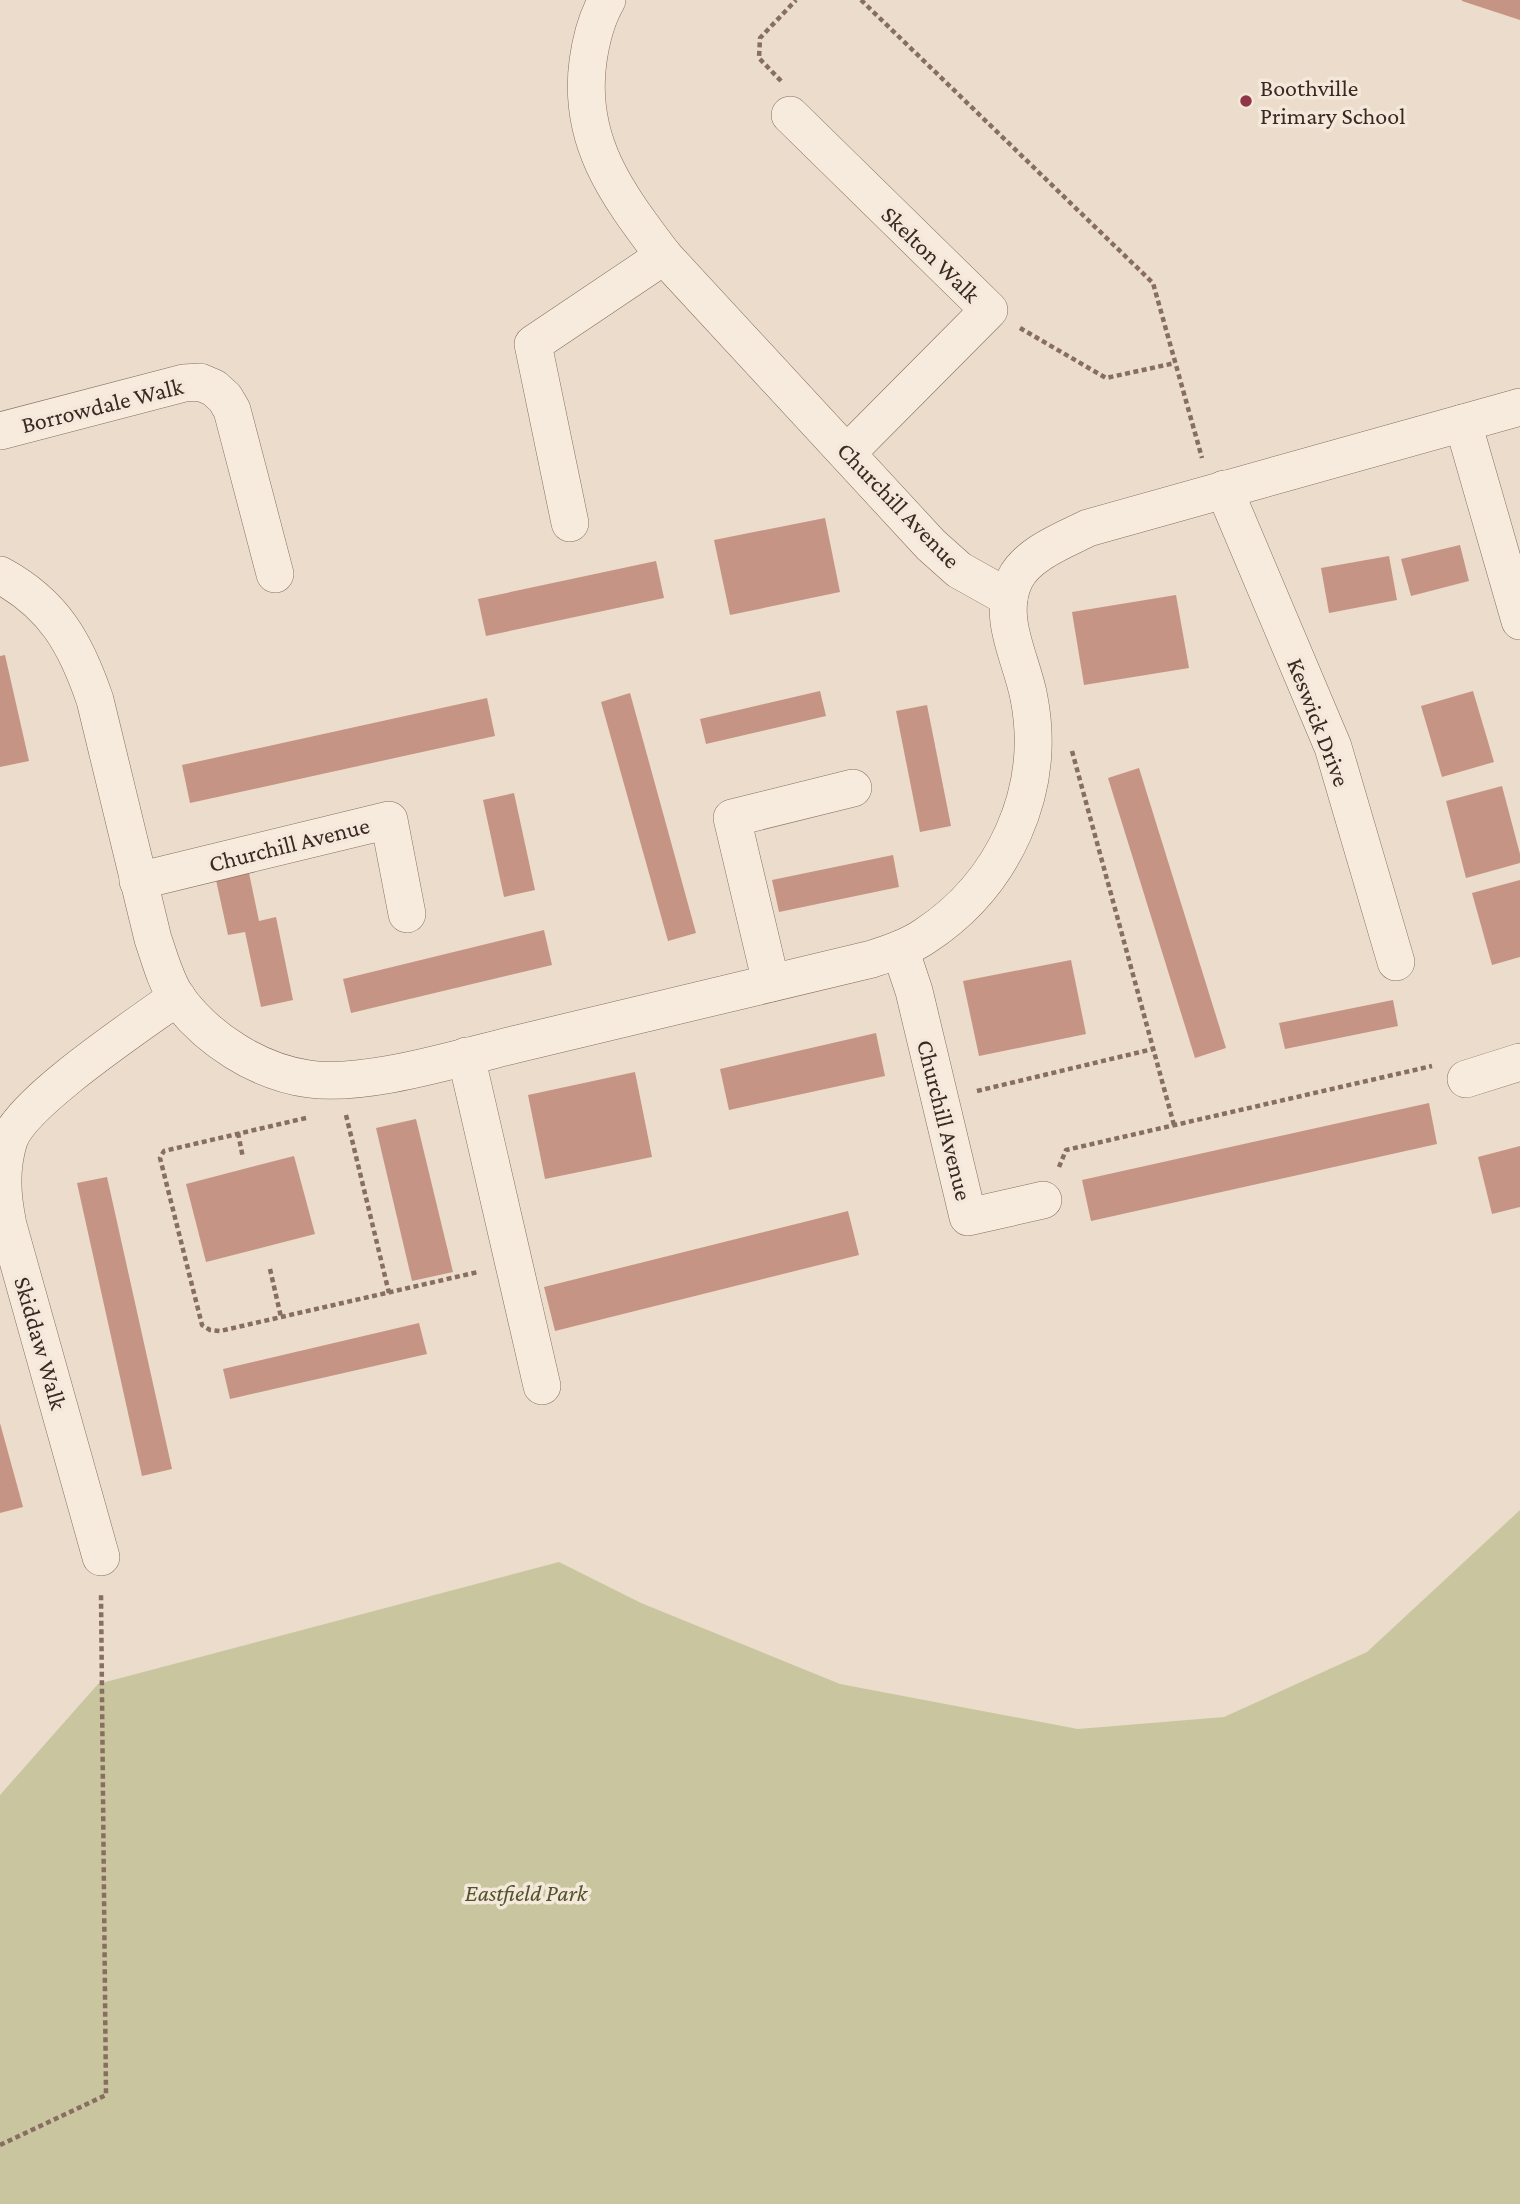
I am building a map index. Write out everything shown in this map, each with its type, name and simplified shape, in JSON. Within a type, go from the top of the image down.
[{"type":"street","name":"Churchill Avenue","points":[[607,0],[600,12],[591,41],[587,106],[593,138],[605,170],[628,209],[664,256],[931,545],[960,570],[1009,598]]},
{"type":"street","name":"Skelton Walk","points":[[790,115],[989,310],[847,453]]},
{"type":"street","points":[[570,523],[533,344],[664,256]]},
{"type":"street","name":"Borrowdale Walk","points":[[0,431],[184,383],[200,382],[214,388],[225,398],[237,422],[275,574]]},
{"type":"street","points":[[0,575],[18,585],[43,606],[66,633],[83,664],[95,700],[157,950],[164,973],[177,997],[217,1040],[277,1072],[309,1079],[351,1080],[466,1056],[872,959],[923,937],[970,899],[991,875],[1009,847],[1022,816],[1034,732],[1029,697],[1008,615],[1009,598],[1016,578],[1033,559],[1057,543],[1088,528],[1520,407]]},
{"type":"street","points":[[1463,423],[1520,621]]},
{"type":"street","name":"Keswick Drive","points":[[1218,491],[1333,747],[1396,962]]},
{"type":"street","points":[[771,983],[732,818],[853,788]]},
{"type":"street","name":"Churchill Avenue","points":[[138,881],[389,820],[407,914]]},
{"type":"street","name":"Churchill Avenue","points":[[900,949],[914,991],[968,1217],[1043,1200]]},
{"type":"street","name":"Skiddaw Walk","points":[[101,1557],[8,1225],[2,1167],[10,1137],[25,1116],[54,1088],[177,997]]},
{"type":"street","points":[[466,1056],[542,1386]]},
{"type":"street","points":[[1466,1079],[1520,1062]]},
{"type":"path","points":[[790,115],[789,89],[759,58],[760,38],[796,0]]},
{"type":"path","points":[[861,0],[1153,283],[1175,363],[1218,491]]},
{"type":"path","points":[[989,310],[1106,378],[1175,363]]},
{"type":"path","points":[[1071,749],[1174,1125]]},
{"type":"path","points":[[940,1100],[1153,1049]]},
{"type":"path","points":[[1043,1200],[1066,1150],[1433,1066],[1466,1079]]},
{"type":"path","points":[[345,1110],[389,1293]]},
{"type":"path","points":[[318,1116],[171,1148],[164,1151],[160,1158],[202,1325],[210,1331],[220,1331],[514,1264]]},
{"type":"path","points":[[237,1133],[243,1158]]},
{"type":"path","points":[[270,1269],[281,1317]]},
{"type":"path","points":[[0,2145],[106,2095],[101,1557]]},
{"type":"green space","name":"Eastfield Park","points":[[1520,1510],[1520,2204],[0,2204],[0,1795],[98,1684],[559,1562],[641,1603],[840,1684],[1078,1729],[1224,1717],[1367,1652]]},
{"type":"building","points":[[1520,0],[1520,20],[1462,1]]},
{"type":"building","points":[[825,518],[840,592],[730,615],[714,540]]},
{"type":"building","points":[[1460,545],[1469,581],[1411,596],[1401,559]]},
{"type":"building","points":[[1389,556],[1397,600],[1329,613],[1321,568]]},
{"type":"building","points":[[656,561],[664,598],[486,636],[478,599]]},
{"type":"building","points":[[1176,595],[1189,668],[1084,685],[1072,612]]},
{"type":"building","points":[[5,655],[29,761],[0,767],[0,656]]},
{"type":"building","points":[[820,691],[826,716],[706,744],[700,719]]},
{"type":"building","points":[[1473,691],[1494,762],[1442,777],[1421,706]]},
{"type":"building","points":[[630,693],[696,933],[668,941],[601,702]]},
{"type":"building","points":[[487,698],[495,736],[190,803],[182,765]]},
{"type":"building","points":[[927,705],[951,826],[920,832],[896,711]]},
{"type":"building","points":[[1139,768],[1226,1048],[1195,1058],[1108,778]]},
{"type":"building","points":[[1502,786],[1520,863],[1466,878],[1446,801]]},
{"type":"building","points":[[514,793],[535,890],[504,897],[483,800]]},
{"type":"building","points":[[893,855],[899,887],[779,912],[772,880]]},
{"type":"building","points":[[249,873],[259,921],[276,917],[293,1000],[261,1007],[245,932],[228,935],[216,880]]},
{"type":"building","points":[[1520,880],[1520,957],[1492,965],[1472,893]]},
{"type":"building","points":[[544,930],[552,965],[351,1013],[343,979]]},
{"type":"building","points":[[1071,960],[1086,1034],[979,1056],[963,981]]},
{"type":"building","points":[[1393,1000],[1398,1026],[1285,1049],[1279,1023]]},
{"type":"building","points":[[876,1033],[885,1076],[729,1110],[720,1069]]},
{"type":"building","points":[[635,1072],[652,1157],[545,1179],[528,1095]]},
{"type":"building","points":[[1429,1103],[1437,1144],[1091,1221],[1082,1180]]},
{"type":"building","points":[[416,1119],[453,1272],[412,1281],[376,1128]]},
{"type":"building","points":[[1520,1146],[1520,1207],[1492,1214],[1478,1157]]},
{"type":"building","points":[[294,1156],[315,1234],[206,1262],[186,1184]]},
{"type":"building","points":[[107,1177],[172,1469],[142,1476],[77,1183]]},
{"type":"building","points":[[848,1211],[859,1255],[555,1331],[544,1287]]},
{"type":"building","points":[[419,1323],[427,1354],[230,1399],[223,1369]]},
{"type":"building","points":[[0,1423],[23,1507],[0,1513]]},
{"type":"place","name":"Boothville Primary School","points":[[1246,101]]}]
